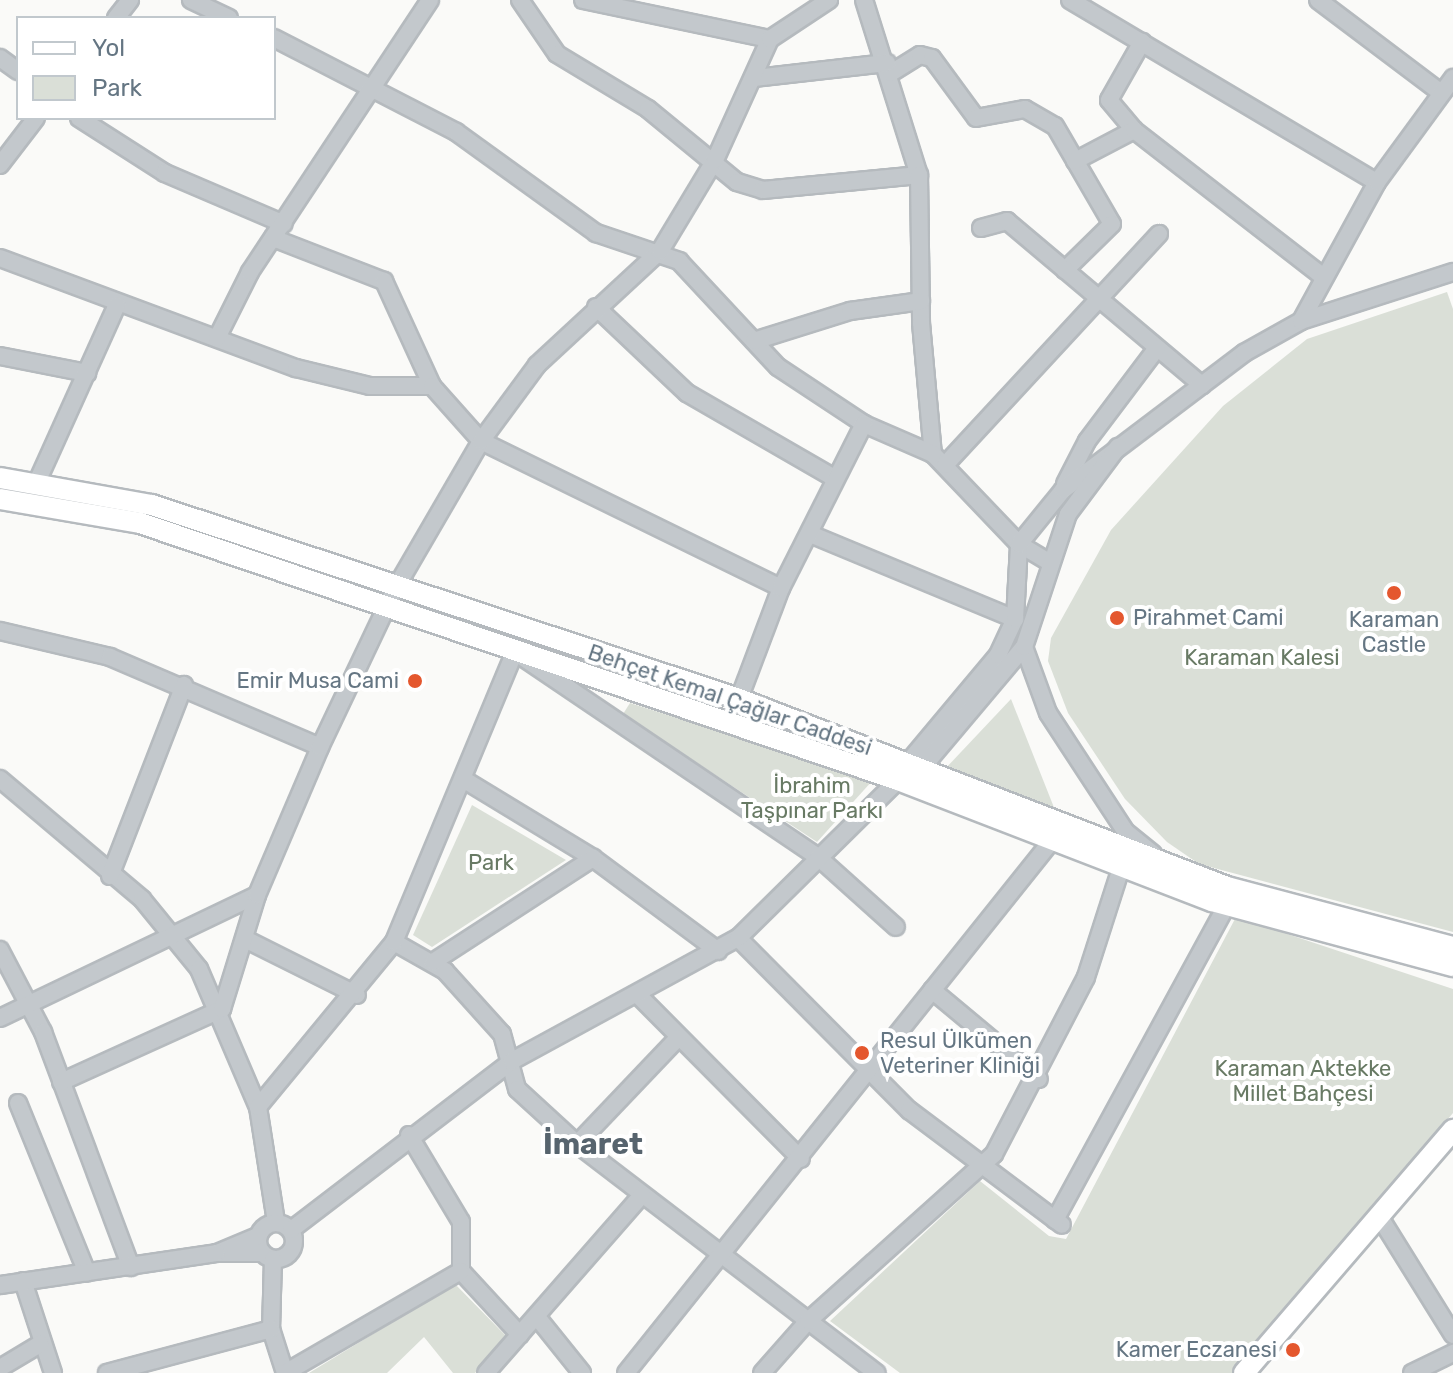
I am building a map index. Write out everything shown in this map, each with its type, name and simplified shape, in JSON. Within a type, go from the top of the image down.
[{"type":"main road","name":"Behçet Kemal Çağlar Caddesi","points":[[0,478],[37,482],[152,505],[395,589],[739,699],[908,770],[1164,863],[1453,947]]},
{"type":"main road","name":"Behçet Kemal Çağlar Caddesi","points":[[0,499],[140,523],[515,652],[908,770],[1050,843],[1227,905],[1453,966]]},
{"type":"main road","points":[[1244,1373],[1453,1130]]},
{"type":"street","points":[[118,16],[130,0]]},
{"type":"street","points":[[191,0],[225,16]]},
{"type":"street","points":[[217,338],[273,238],[372,83],[430,0]]},
{"type":"street","points":[[520,0],[557,54],[715,160],[737,182],[763,190],[919,175]]},
{"type":"street","points":[[583,0],[770,39]]},
{"type":"street","points":[[61,1082],[222,1009],[257,895],[320,747],[395,589],[481,441],[537,365],[596,307],[660,251],[715,160],[755,78],[770,39],[829,0]]},
{"type":"street","points":[[864,0],[889,68],[919,175],[921,301],[939,460]]},
{"type":"street","points":[[1070,0],[1377,182]]},
{"type":"street","points":[[1318,0],[1440,92]]},
{"type":"street","points":[[276,39],[372,83],[456,132],[596,233],[660,251],[694,273],[778,367],[864,424],[939,460],[1019,544],[1047,561]]},
{"type":"street","points":[[1142,42],[1109,100],[1134,130],[1322,276]]},
{"type":"street","points":[[755,78],[889,68],[920,55],[932,58],[967,112],[985,119],[1034,111],[1055,126],[1112,224],[1065,270]]},
{"type":"street","points":[[1301,321],[1322,276],[1377,182],[1453,78]]},
{"type":"street","points":[[0,165],[34,120]]},
{"type":"street","points":[[82,120],[165,173],[284,224]]},
{"type":"street","points":[[1075,161],[1134,130]]},
{"type":"street","points":[[981,228],[1007,221],[1202,385]]},
{"type":"street","points":[[939,460],[1159,234]]},
{"type":"street","points":[[273,238],[384,281],[432,386],[481,441],[781,588]]},
{"type":"street","points":[[0,258],[117,305],[370,386],[432,386]]},
{"type":"street","points":[[1060,493],[1202,385],[1301,321],[1453,272]]},
{"type":"street","points":[[754,341],[850,311],[921,301]]},
{"type":"street","points":[[37,482],[117,305]]},
{"type":"street","points":[[596,307],[687,393],[834,478]]},
{"type":"street","points":[[908,770],[998,655],[1015,619],[1019,544],[1060,493],[1087,441],[1157,348]]},
{"type":"street","points":[[0,356],[87,373]]},
{"type":"street","points":[[739,699],[781,588],[864,424]]},
{"type":"street","points":[[217,1253],[283,1226],[512,1061],[738,938],[908,770],[1024,647],[1047,561],[1068,514],[1118,447]]},
{"type":"street","points":[[810,534],[1015,619]]},
{"type":"street","points":[[0,631],[110,657],[184,685],[320,747]]},
{"type":"street","points":[[1024,647],[1048,713],[1090,779],[1126,832],[1164,863]]},
{"type":"street","points":[[258,1107],[357,995],[394,942],[515,652],[819,858],[896,927]]},
{"type":"street","points":[[110,876],[184,685]]},
{"type":"street","points":[[0,779],[171,931],[222,1009],[258,1107],[290,1253],[268,1256],[217,1253],[0,1285]]},
{"type":"street","points":[[463,779],[593,858],[718,951]]},
{"type":"street","points":[[626,1373],[718,1254],[801,1159],[870,1073],[1050,843]]},
{"type":"street","points":[[433,962],[593,858]]},
{"type":"street","points":[[762,1373],[808,1321],[994,1154],[1039,1079],[1086,977],[1121,868]]},
{"type":"street","points":[[0,1018],[27,999],[171,931],[257,895]]},
{"type":"street","points":[[738,938],[870,1073],[979,1166],[1058,1222],[1227,905]]},
{"type":"street","points":[[245,939],[357,995]]},
{"type":"street","points":[[394,942],[433,962],[502,1034],[512,1061],[517,1089],[577,1144],[877,1373]]},
{"type":"street","points":[[0,950],[27,999],[131,1267]]},
{"type":"street","points":[[932,990],[1039,1079]]},
{"type":"street","points":[[638,995],[801,1159]]},
{"type":"street","points":[[577,1144],[678,1038]]},
{"type":"street","points":[[18,1103],[87,1273]]},
{"type":"street","points":[[409,1135],[461,1222],[461,1271],[520,1335]]},
{"type":"street","points":[[486,1373],[642,1195]]},
{"type":"street","points":[[1379,1216],[1453,1335]]},
{"type":"street","points":[[258,1236],[268,1256],[271,1329],[285,1373],[461,1271]]},
{"type":"street","points":[[23,1281],[40,1344],[53,1373]]},
{"type":"street","points":[[537,1317],[582,1373]]},
{"type":"street","points":[[107,1373],[271,1329]]},
{"type":"street","points":[[0,1368],[40,1344]]},
{"type":"street","points":[[1412,1373],[1453,1354]]},
{"type":"green space","name":"Karaman Kalesi","points":[[1447,292],[1453,309],[1453,932],[1199,864],[1167,842],[1125,799],[1068,713],[1048,661],[1051,638],[1111,530],[1223,406],[1307,339]]},
{"type":"green space","points":[[1011,699],[1055,810],[945,769]]},
{"type":"green space","name":"İbrahim Taşpınar Parkı","points":[[630,703],[873,780],[817,842],[623,714]]},
{"type":"green space","name":"Park","points":[[472,805],[566,860],[432,947],[413,935]]},
{"type":"green space","name":"Karaman Aktekke Millet Bahçesi","points":[[1236,917],[1453,989],[1453,1113],[1235,1373],[900,1373],[830,1321],[980,1181],[1049,1236],[1066,1239]]},
{"type":"green space","points":[[455,1284],[507,1337],[475,1373],[453,1373],[424,1337],[387,1373],[309,1373]]},
{"type":"place","name":"Karaman Castle","points":[[1394,593]]},
{"type":"place","name":"Pirahmet Cami","points":[[1117,618]]},
{"type":"place","name":"Emir Musa Cami","points":[[415,681]]},
{"type":"place","name":"Resul Ülkümen Veteriner Kliniği","points":[[862,1053]]},
{"type":"place","name":"Kamer Eczanesi","points":[[1293,1350]]},
{"type":"district","name":"İmaret","points":[[593,1144]]}]
